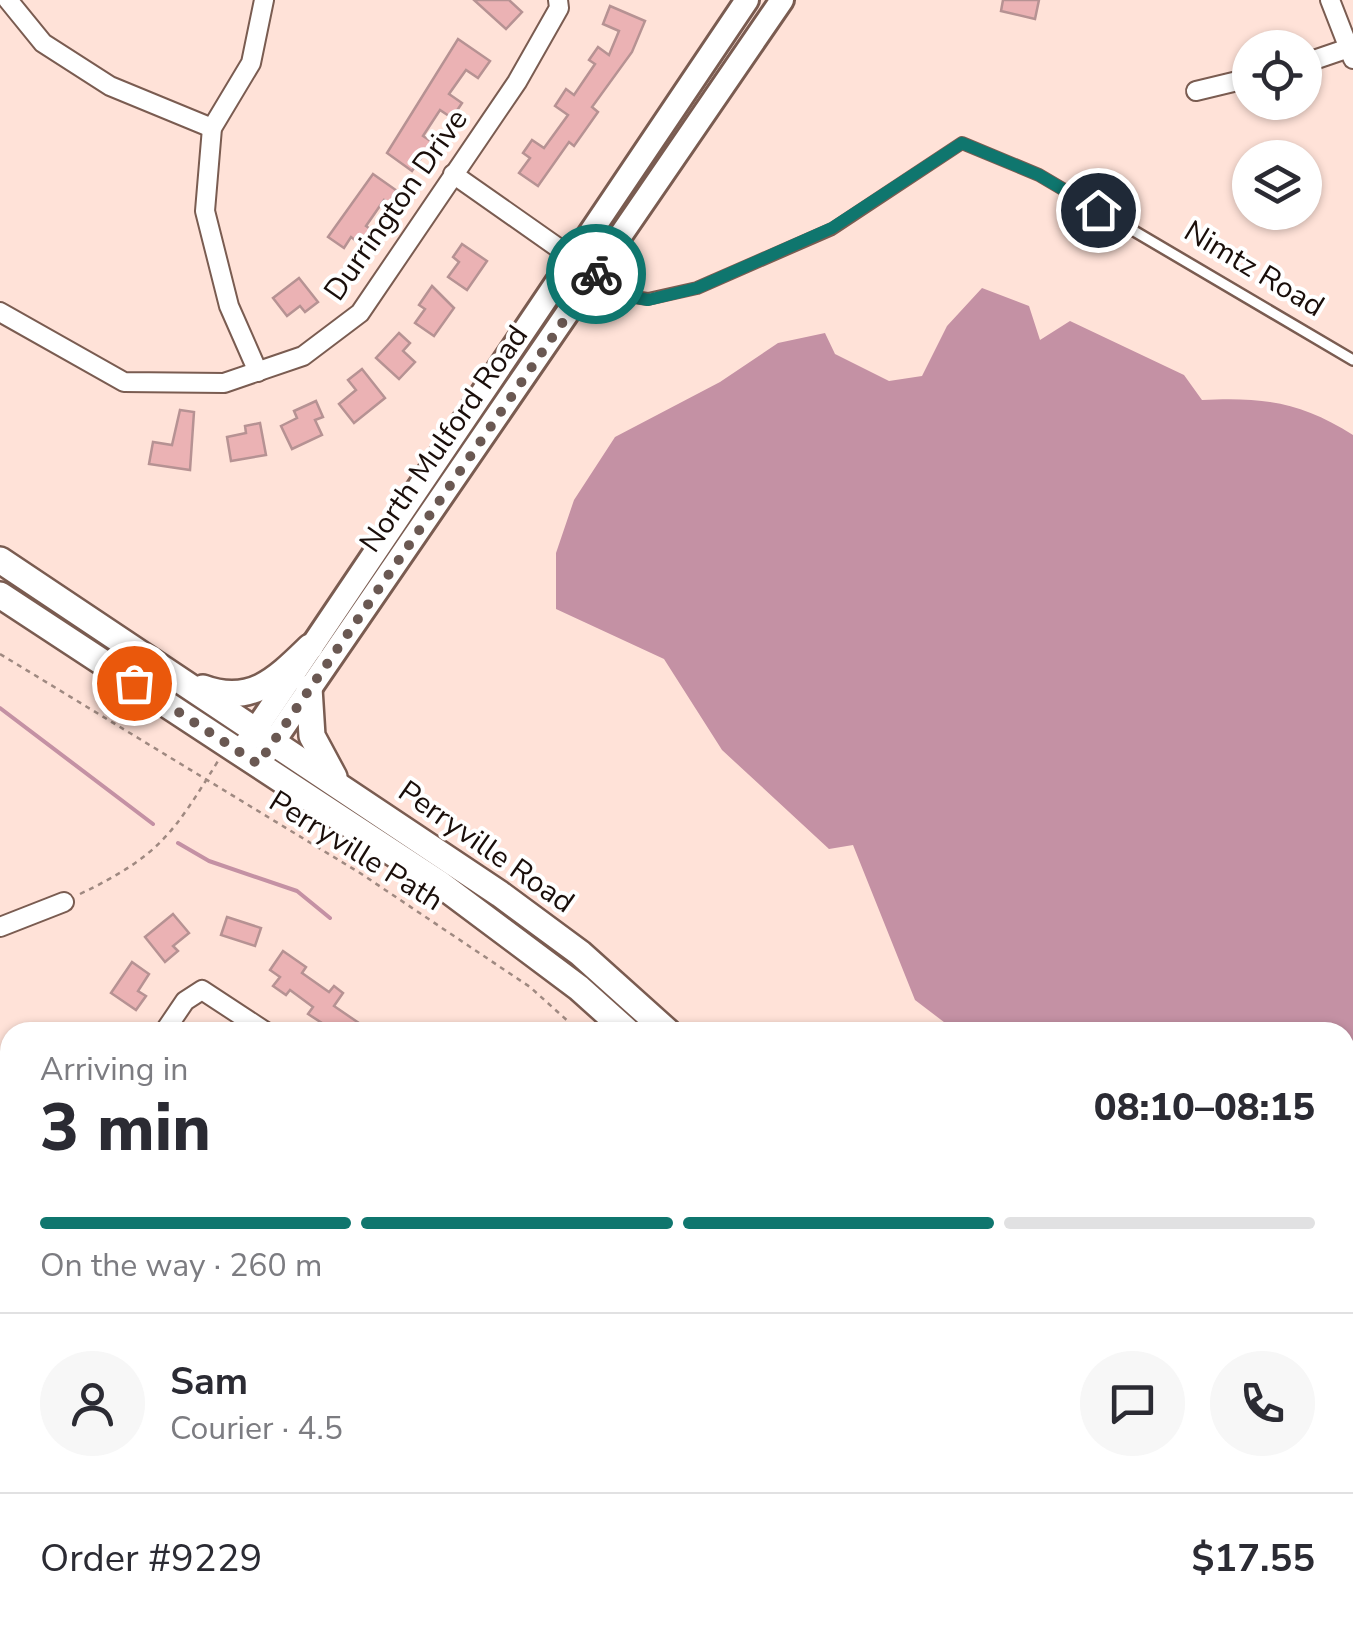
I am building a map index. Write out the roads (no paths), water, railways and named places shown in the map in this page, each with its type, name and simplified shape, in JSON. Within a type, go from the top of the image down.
[{"type":"main road","name":"Perryville Road","points":[[0,560],[580,953],[657,1022]]},
{"type":"main road","name":"Perryville Road","points":[[0,595],[440,884],[580,988],[617,1022]]},
{"type":"main road","points":[[184,682],[237,696],[256,692],[310,647]]},
{"type":"main road","points":[[309,688],[312,736],[322,761],[343,789]]},
{"type":"street","points":[[8,0],[43,43],[110,86],[212,128]]},
{"type":"street","points":[[258,372],[230,306],[205,212],[212,128],[251,64],[264,0]]},
{"type":"street","name":"Durrington Drive","points":[[0,312],[124,382],[224,383],[303,356],[360,313],[517,82],[559,8],[558,0]]},
{"type":"street","name":"North Mulford Road","points":[[264,736],[310,647],[747,0]]},
{"type":"street","name":"North Mulford Road","points":[[243,754],[309,688],[782,0]]},
{"type":"street","points":[[1322,60],[1349,54],[1330,0]]},
{"type":"street","points":[[1196,92],[1232,83]]},
{"type":"street","points":[[453,174],[594,273]]},
{"type":"street","points":[[0,928],[70,899]]},
{"type":"street","points":[[171,1022],[185,1001],[202,990],[251,1022]]},
{"type":"lane","name":"Nimtz Road","points":[[594,273],[628,296],[648,300],[697,288],[832,228],[962,143],[1039,175],[1353,360]]},
{"type":"waterway","points":[[0,708],[153,824]]},
{"type":"waterway","points":[[178,843],[209,861],[297,891],[330,918]]}]
